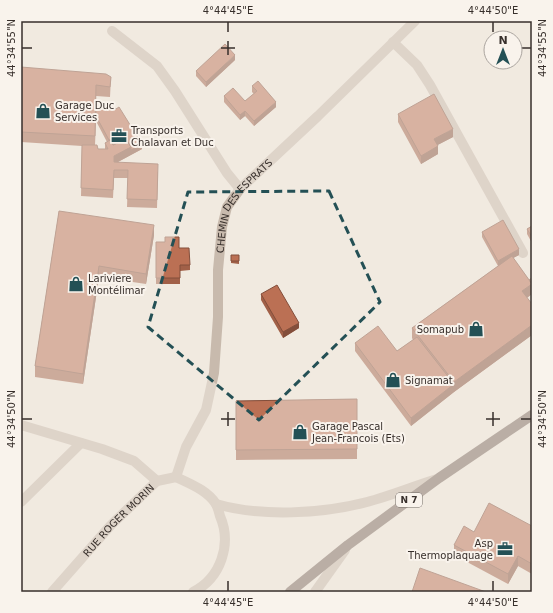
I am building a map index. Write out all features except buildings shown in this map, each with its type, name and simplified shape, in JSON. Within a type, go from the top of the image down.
[{"type":"main road","name":"N 7","points":[[290,592],[348,545],[438,478],[532,415]]},
{"type":"street","name":"CHEMIN DES ESPRATS","points":[[176,477],[186,447],[206,410],[214,373],[218,317],[218,270],[222,226],[227,206],[240,189],[318,116],[415,21]]},
{"type":"street","points":[[112,31],[157,66],[175,91],[227,173],[240,189]]},
{"type":"street","points":[[393,42],[417,64],[427,80],[523,253]]},
{"type":"street","points":[[21,425],[102,449],[134,461],[157,481]]},
{"type":"street","points":[[21,502],[81,443]]},
{"type":"street","points":[[176,477],[202,490],[216,504],[224,525],[225,546],[219,567],[210,579],[193,592]]},
{"type":"street","name":"RUE ROGER MORIN","points":[[52,592],[111,525],[157,481],[176,477]]},
{"type":"street","points":[[216,504],[234,509],[262,512],[323,510],[367,502],[438,478]]},
{"type":"street","points":[[315,592],[348,545]]},
{"type":"street","points":[[62,579],[63,592]]},
{"type":"highlighted area","points":[[329,191],[380,302],[259,420],[148,327],[188,192]]},
{"type":"place","name":"Garage Duc Services","points":[[43,111]]},
{"type":"place","name":"Transports Chalavan et Duc","points":[[119,136]]},
{"type":"place","name":"Lariviere Montélimar","points":[[76,284]]},
{"type":"place","name":"Somapub","points":[[476,329]]},
{"type":"place","name":"Signamat","points":[[393,380]]},
{"type":"place","name":"Garage Pascal Jean-Francois (Ets)","points":[[300,432]]},
{"type":"place","name":"Asp Thermoplaquage","points":[[505,549]]}]
